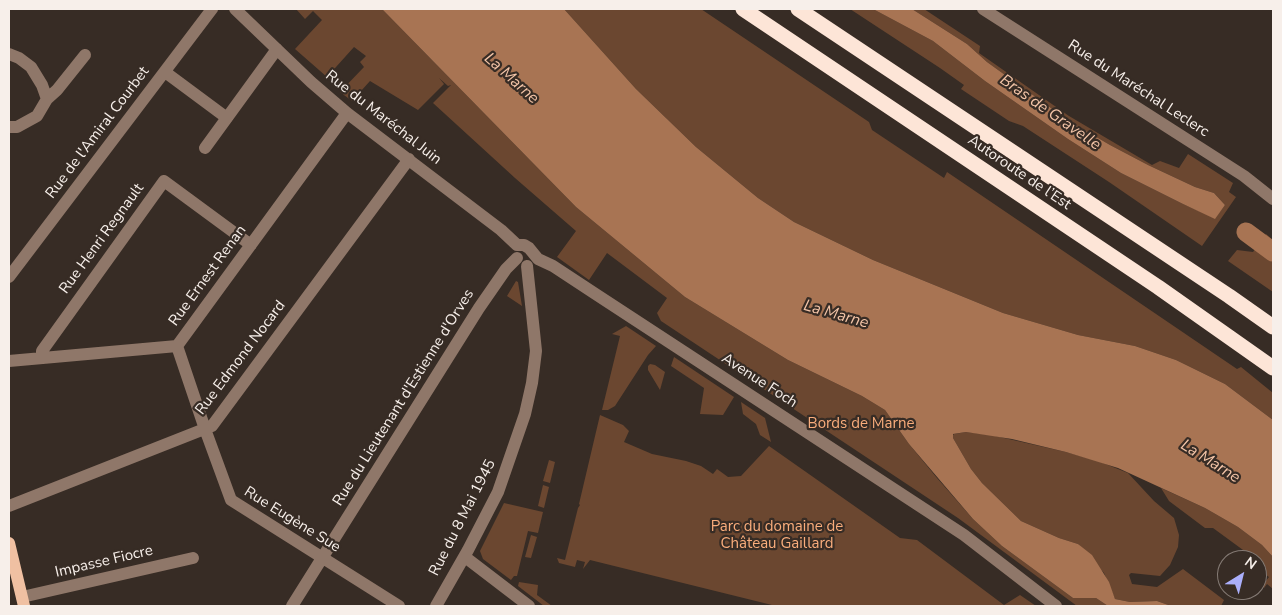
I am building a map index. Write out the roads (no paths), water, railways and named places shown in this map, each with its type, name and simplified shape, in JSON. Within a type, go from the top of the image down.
[{"type":"highway","name":"Autoroute de l’Est","points":[[743,9],[1150,282],[1273,368]]},
{"type":"highway","name":"Autoroute de l’Est","points":[[798,9],[1221,290],[1273,327]]},
{"type":"main road","points":[[9,543],[23,602]]},
{"type":"street","name":"Rue de l'Amiral Courbet","points":[[9,277],[212,9]]},
{"type":"street","name":"Rue du Maréchal Juin","points":[[234,9],[347,113],[501,230],[517,245],[524,245],[529,248],[538,259]]},
{"type":"street","name":"Rue du Maréchal Leclerc","points":[[983,9],[1244,176],[1273,200]]},
{"type":"street","points":[[205,148],[277,50]]},
{"type":"street","points":[[9,54],[20,58],[31,67],[42,85],[47,99]]},
{"type":"street","points":[[9,127],[17,127],[37,116],[47,99],[57,90],[85,55]]},
{"type":"street","points":[[165,72],[227,118]]},
{"type":"street","name":"Rue Ernest Renan","points":[[9,361],[177,346],[347,113]]},
{"type":"street","name":"Rue Edmond Nocard","points":[[9,506],[212,426],[409,159]]},
{"type":"street","name":"Rue Henri Regnault","points":[[42,358],[42,351],[164,181],[251,245]]},
{"type":"street","name":"Rue du 8 Mai 1945","points":[[436,606],[465,557],[498,492],[525,414],[532,383],[536,351],[522,262],[514,252],[514,247],[517,245]]},
{"type":"street","name":"Rue du Lieutenant d'Estienne d'Orves","points":[[292,606],[506,269],[522,262],[531,267],[536,265],[538,259]]},
{"type":"street","name":"Avenue Foch","points":[[538,259],[553,266],[964,535],[1056,606]]},
{"type":"street","name":"Rue Eugène Sue","points":[[177,346],[231,500],[399,606]]},
{"type":"street","points":[[465,557],[529,606]]},
{"type":"street","name":"Impasse Fiocre","points":[[23,602],[192,558]]},
{"type":"water","name":"La Marne","points":[[382,9],[564,9],[636,89],[696,147],[758,198],[794,222],[873,260],[1003,313],[1078,335],[1135,346],[1176,360],[1225,384],[1273,420],[1273,557],[1262,545],[1238,527],[1205,508],[1118,468],[1066,452],[1012,439],[966,432],[953,434],[953,438],[971,469],[982,483],[1021,521],[1059,538],[1078,544],[1092,555],[1109,582],[1115,599],[1130,602],[1157,601],[1171,606],[1108,606],[1096,598],[1073,598],[1002,546],[973,519],[909,444],[885,410],[862,396],[788,360],[685,297],[576,207]]},
{"type":"water","name":"Bras de Gravelle","points":[[873,9],[912,9],[967,44],[987,62],[1069,121],[1148,165],[1195,187],[1214,193],[1225,205],[1215,219],[1121,173],[1068,139],[985,81],[933,41]]},
{"type":"waterway","name":"Bras de Gravelle","points":[[1246,232],[1273,252]]},
{"type":"park label","name":"Bords de Marne","points":[[861,424]]},
{"type":"park label","name":"Parc du domaine de Château Gaillard","points":[[777,536]]}]
